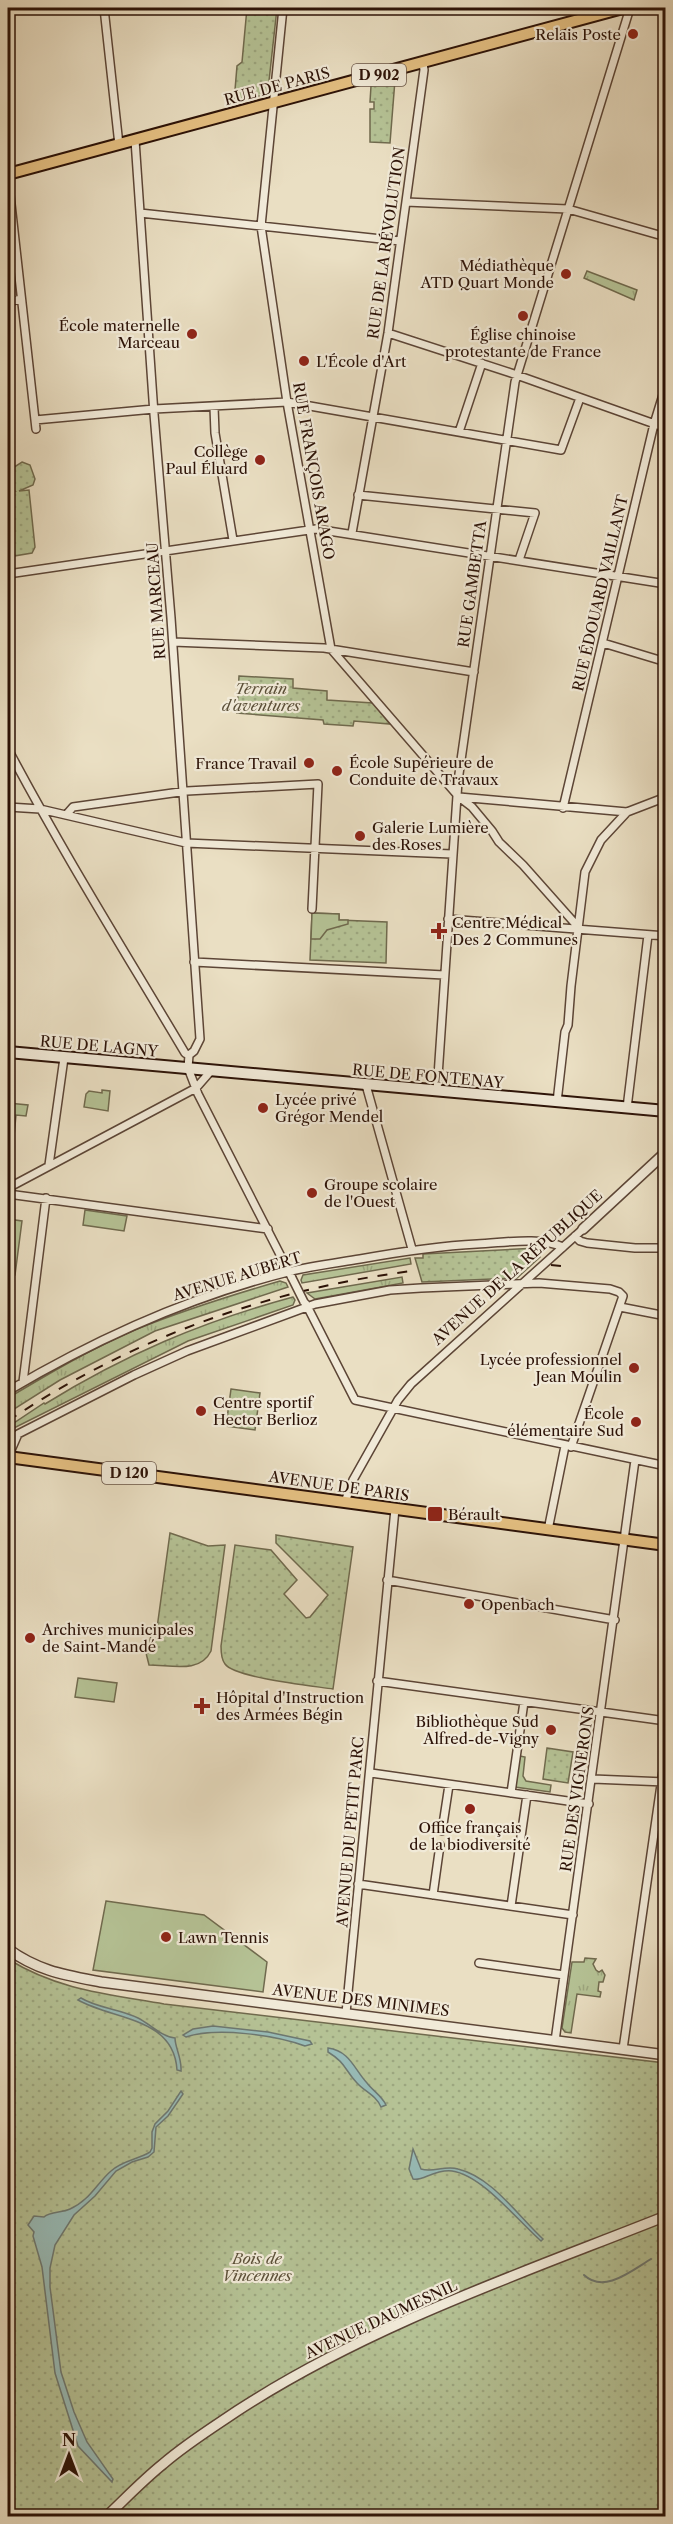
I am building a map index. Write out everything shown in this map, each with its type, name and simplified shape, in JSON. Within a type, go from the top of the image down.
[{"type":"main road","name":"RUE DE PARIS","points":[[8,176],[623,8]]},
{"type":"main road","name":"RUE DE LAGNY","points":[[8,1052],[188,1068]]},
{"type":"main road","name":"RUE DE FONTENAY","points":[[188,1068],[210,1072],[666,1111]]},
{"type":"main road","name":"AVENUE DE PARIS","points":[[8,1457],[666,1545]]},
{"type":"street","points":[[104,8],[119,145]]},
{"type":"street","name":"RUE FRANÇOIS ARAGO","points":[[283,8],[261,226],[287,402],[332,649]]},
{"type":"street","name":"RUE GAMBETTA","points":[[437,1091],[452,854],[459,797],[458,781],[517,375],[630,8]]},
{"type":"street","name":"RUE DE LA RÉVOLUTION","points":[[352,533],[388,333],[424,70],[423,63]]},
{"type":"street","name":"RUE MARCEAU","points":[[135,141],[200,1039],[194,1051],[189,1055],[188,1068]]},
{"type":"street","points":[[8,176],[36,429]]},
{"type":"street","points":[[406,202],[568,209],[666,237]]},
{"type":"street","points":[[140,213],[400,241]]},
{"type":"street","points":[[8,303],[21,299]]},
{"type":"street","points":[[388,333],[482,363],[666,428]]},
{"type":"street","points":[[459,432],[482,363]]},
{"type":"street","name":"RUE ÉDOUARD VAILLANT","points":[[563,808],[654,424],[666,385]]},
{"type":"street","points":[[35,420],[153,409],[287,402],[561,450],[580,398]]},
{"type":"street","points":[[214,406],[215,433],[233,540]]},
{"type":"street","points":[[358,495],[535,513],[519,560]]},
{"type":"street","points":[[8,574],[310,529],[352,533],[666,584]]},
{"type":"street","points":[[172,642],[332,649],[474,672]]},
{"type":"street","points":[[603,643],[666,663]]},
{"type":"street","points":[[332,649],[459,797],[472,807],[499,842],[523,865],[579,928]]},
{"type":"street","points":[[8,750],[40,809],[149,994],[189,1055]]},
{"type":"street","points":[[66,815],[73,807],[183,792],[318,784],[312,909]]},
{"type":"street","points":[[459,797],[627,812],[666,797]]},
{"type":"street","points":[[8,807],[40,809],[186,843],[452,854]]},
{"type":"street","points":[[557,1102],[585,872],[601,840],[627,812]]},
{"type":"street","points":[[448,919],[666,936]]},
{"type":"street","points":[[627,1108],[648,935]]},
{"type":"street","points":[[194,962],[444,975]]},
{"type":"street","points":[[49,1165],[64,1058]]},
{"type":"street","points":[[188,1068],[196,1088],[355,1400],[666,1466]]},
{"type":"street","points":[[8,1188],[196,1088],[210,1072]]},
{"type":"street","points":[[366,1085],[412,1249]]},
{"type":"street","name":"AVENUE DE LA RÉPUBLIQUE","points":[[345,1502],[353,1480],[411,1384],[666,1152]]},
{"type":"street","points":[[8,1194],[268,1229]]},
{"type":"street","points":[[23,1382],[46,1198]]},
{"type":"street","points":[[575,1236],[587,1243],[635,1248],[666,1248]]},
{"type":"street","name":"AVENUE AUBERT","points":[[8,1391],[75,1353],[132,1325],[210,1296],[291,1275],[412,1249],[546,1242],[563,1247]]},
{"type":"street","points":[[8,1457],[18,1434],[134,1375],[197,1347],[306,1305],[390,1290],[522,1283],[586,1287],[620,1292],[623,1296],[620,1307],[568,1446],[548,1530]]},
{"type":"street","points":[[620,1307],[666,1316]]},
{"type":"street","name":"RUE DES VIGNERONS","points":[[555,2041],[615,1620],[635,1460]]},
{"type":"street","name":"AVENUE DU PETIT PARC","points":[[345,2013],[395,1509]]},
{"type":"street","points":[[387,1580],[615,1620]]},
{"type":"street","points":[[378,1681],[666,1721]]},
{"type":"street","points":[[511,1793],[524,1702]]},
{"type":"street","points":[[623,2049],[666,1750]]},
{"type":"street","points":[[370,1773],[589,1804]]},
{"type":"street","points":[[593,1779],[663,1782]]},
{"type":"street","points":[[442,1831],[449,1785]]},
{"type":"street","points":[[511,1906],[527,1795]]},
{"type":"street","points":[[433,1895],[440,1845]]},
{"type":"street","points":[[358,1884],[573,1915]]},
{"type":"street","name":"AVENUE DES MINIMES","points":[[8,1949],[30,1964],[54,1972],[101,1982],[666,2055]]},
{"type":"street","points":[[479,1963],[564,1975]]},
{"type":"street","name":"AVENUE DAUMESNIL","points":[[106,2517],[164,2463],[212,2428],[260,2396],[339,2352],[419,2315],[666,2216]]},
{"type":"green space","points":[[247,8],[277,8],[268,90],[267,94],[234,102],[237,66],[242,62]]},
{"type":"green space","points":[[395,80],[390,143],[370,142],[370,109],[374,109],[374,102],[370,102],[371,86]]},
{"type":"green space","points":[[587,271],[637,290],[634,300],[584,278]]},
{"type":"green space","points":[[22,462],[30,465],[35,479],[33,485],[19,491],[29,490],[35,547],[32,553],[8,557],[8,491],[15,491],[8,485],[8,471]]},
{"type":"green space","name":"Terrain d'aventures","points":[[239,676],[293,679],[293,688],[327,691],[327,700],[373,703],[390,724],[354,721],[353,726],[324,724],[323,720],[237,713]]},
{"type":"green space","points":[[312,913],[339,914],[339,920],[387,922],[386,963],[310,960]]},
{"type":"green space","points":[[312,913],[339,914],[339,920],[348,920],[348,924],[327,930],[320,939],[311,939]]},
{"type":"green space","points":[[102,1090],[110,1091],[108,1111],[84,1107],[86,1094],[89,1091],[102,1093]]},
{"type":"green space","points":[[8,1103],[28,1105],[26,1116],[16,1115],[13,1147],[8,1146]]},
{"type":"green space","points":[[85,1210],[127,1216],[124,1231],[83,1225]]},
{"type":"green space","points":[[8,1219],[22,1221],[15,1275],[12,1275],[10,1291],[8,1290]]},
{"type":"green space","points":[[537,1248],[540,1257],[517,1278],[422,1282],[415,1258],[423,1258],[423,1254]]},
{"type":"green space","points":[[410,1258],[411,1264],[302,1283],[301,1280],[303,1275]]},
{"type":"green space","points":[[402,1277],[403,1283],[315,1299],[307,1293]]},
{"type":"green space","points":[[280,1281],[286,1283],[288,1287],[155,1331],[60,1380],[8,1413],[8,1398],[104,1344],[172,1315]]},
{"type":"green space","points":[[293,1297],[295,1300],[293,1305],[188,1341],[8,1431],[8,1427],[44,1403],[134,1355],[227,1317]]},
{"type":"green space","points":[[231,1389],[260,1393],[255,1430],[226,1426]]},
{"type":"green space","points":[[170,1533],[208,1546],[225,1545],[211,1651],[200,1663],[192,1666],[149,1665],[146,1653],[148,1653],[152,1628],[157,1628]]},
{"type":"green space","points":[[276,1535],[353,1547],[333,1689],[276,1681],[243,1673],[232,1669],[223,1660],[221,1646],[235,1545],[271,1550],[297,1580],[284,1594],[306,1618],[310,1617],[328,1595],[276,1543]]},
{"type":"green space","points":[[78,1678],[117,1683],[114,1702],[75,1697]]},
{"type":"green space","points":[[547,1748],[573,1752],[568,1783],[543,1779]]},
{"type":"green space","points":[[520,1756],[525,1757],[523,1776],[526,1781],[551,1785],[550,1792],[515,1787]]},
{"type":"green space","name":"Lawn Tennis","points":[[106,1901],[204,1915],[267,1962],[263,1992],[93,1970]]},
{"type":"green space","points":[[585,1958],[596,1959],[593,1964],[596,1970],[599,1972],[602,1970],[605,1975],[603,1982],[599,1982],[600,1997],[577,1994],[571,2033],[565,2032],[562,2028],[572,1962],[584,1962]]},
{"type":"green space","name":"Bois de Vincennes","points":[[8,1959],[45,1978],[64,1984],[103,1994],[164,2004],[665,2063],[665,2516],[8,2516]]},
{"type":"water","points":[[81,1998],[131,2015],[165,2035],[175,2038],[181,2071],[177,2070],[173,2053],[165,2040],[154,2030],[92,2007],[78,2000]]},
{"type":"water","points":[[213,2026],[268,2032],[310,2041],[312,2044],[305,2046],[246,2034],[213,2033],[186,2037],[183,2035],[193,2029]]},
{"type":"water","points":[[328,2048],[347,2057],[386,2105],[381,2107],[357,2083],[342,2063],[328,2052]]},
{"type":"water","points":[[181,2091],[183,2094],[168,2116],[156,2127],[154,2152],[116,2171],[95,2196],[74,2215],[55,2245],[50,2268],[50,2287],[61,2372],[87,2442],[113,2479],[112,2482],[78,2446],[55,2373],[42,2267],[33,2236],[34,2232],[28,2225],[34,2216],[44,2217],[77,2206],[116,2167],[150,2152],[155,2124],[168,2111]]},
{"type":"water","points":[[413,2149],[421,2169],[453,2168],[470,2173],[482,2180],[504,2198],[543,2239],[541,2241],[499,2200],[463,2174],[446,2171],[413,2179],[409,2169]]},
{"type":"waterway","points":[[584,2275],[600,2282],[618,2279],[651,2259]]},
{"type":"railway","points":[[551,1265],[561,1266]]},
{"type":"railway","points":[[8,1421],[102,1366],[201,1322],[305,1291],[358,1279],[412,1271]]},
{"type":"place","name":"Relais Poste","points":[[633,34]]},
{"type":"place","name":"Médiathèque ATD Quart Monde","points":[[566,274]]},
{"type":"place","name":"Église chinoise protestante de France","points":[[523,316]]},
{"type":"place","name":"École maternelle Marceau","points":[[192,334]]},
{"type":"place","name":"L'École d'Art","points":[[304,361]]},
{"type":"place","name":"Collège Paul Éluard","points":[[260,460]]},
{"type":"place","name":"France Travail","points":[[309,763]]},
{"type":"place","name":"École Supérieure de Conduite de Travaux","points":[[337,771]]},
{"type":"place","name":"Galerie Lumière des Roses","points":[[360,836]]},
{"type":"place","name":"Centre Médical Des 2 Communes","points":[[439,931]]},
{"type":"place","name":"Lycée privé Grégor Mendel","points":[[263,1108]]},
{"type":"place","name":"Groupe scolaire de l'Ouest","points":[[312,1193]]},
{"type":"place","name":"Lycée professionnel Jean Moulin","points":[[634,1368]]},
{"type":"place","name":"Centre sportif Hector Berlioz","points":[[201,1411]]},
{"type":"place","name":"École élémentaire Sud","points":[[636,1422]]},
{"type":"place","name":"Bérault","points":[[435,1514]]},
{"type":"place","name":"Openbach","points":[[469,1604]]},
{"type":"place","name":"Archives municipales de Saint-Mandé","points":[[30,1638]]},
{"type":"place","name":"Hôpital d'Instruction des Armées Bégin","points":[[202,1706]]},
{"type":"place","name":"Bibliothèque Sud Alfred-de-Vigny","points":[[551,1730]]},
{"type":"place","name":"Office français de la biodiversité","points":[[470,1809]]},
{"type":"place","name":"Lawn Tennis","points":[[166,1937]]}]
